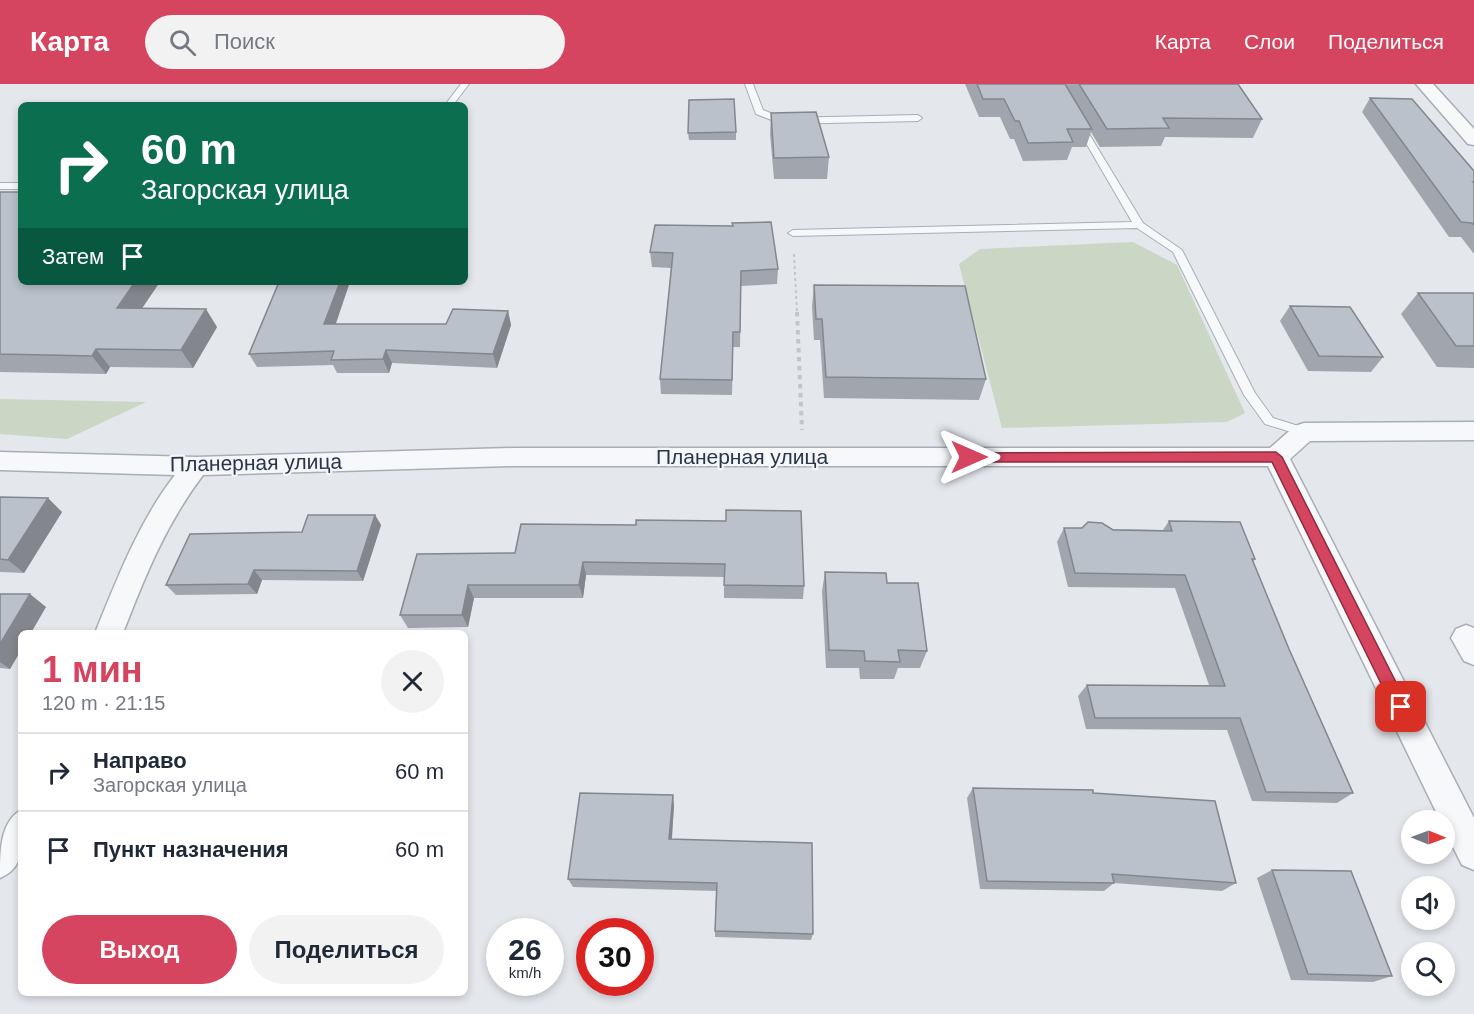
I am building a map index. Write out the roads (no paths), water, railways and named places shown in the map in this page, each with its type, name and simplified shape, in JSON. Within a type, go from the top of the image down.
[{"type":"street","points":[[1424,84],[1474,140]]},
{"type":"street","points":[[1474,430],[1304,432],[1276,457],[1474,853]]},
{"type":"street","name":"Планерная улица","points":[[0,461],[196,466],[513,457],[1276,457]]},
{"type":"street","points":[[110,630],[135,568],[170,500],[196,466]]},
{"type":"street","points":[[0,861],[18,832]]},
{"type":"lane","points":[[451,102],[465,84]]},
{"type":"lane","points":[[749,84],[759,112],[782,121],[918,118]]},
{"type":"lane","points":[[1074,115],[1139,225],[1178,250],[1250,395],[1269,421],[1304,432]]},
{"type":"lane","points":[[0,186],[18,186]]},
{"type":"lane","points":[[793,233],[1139,225]]}]
